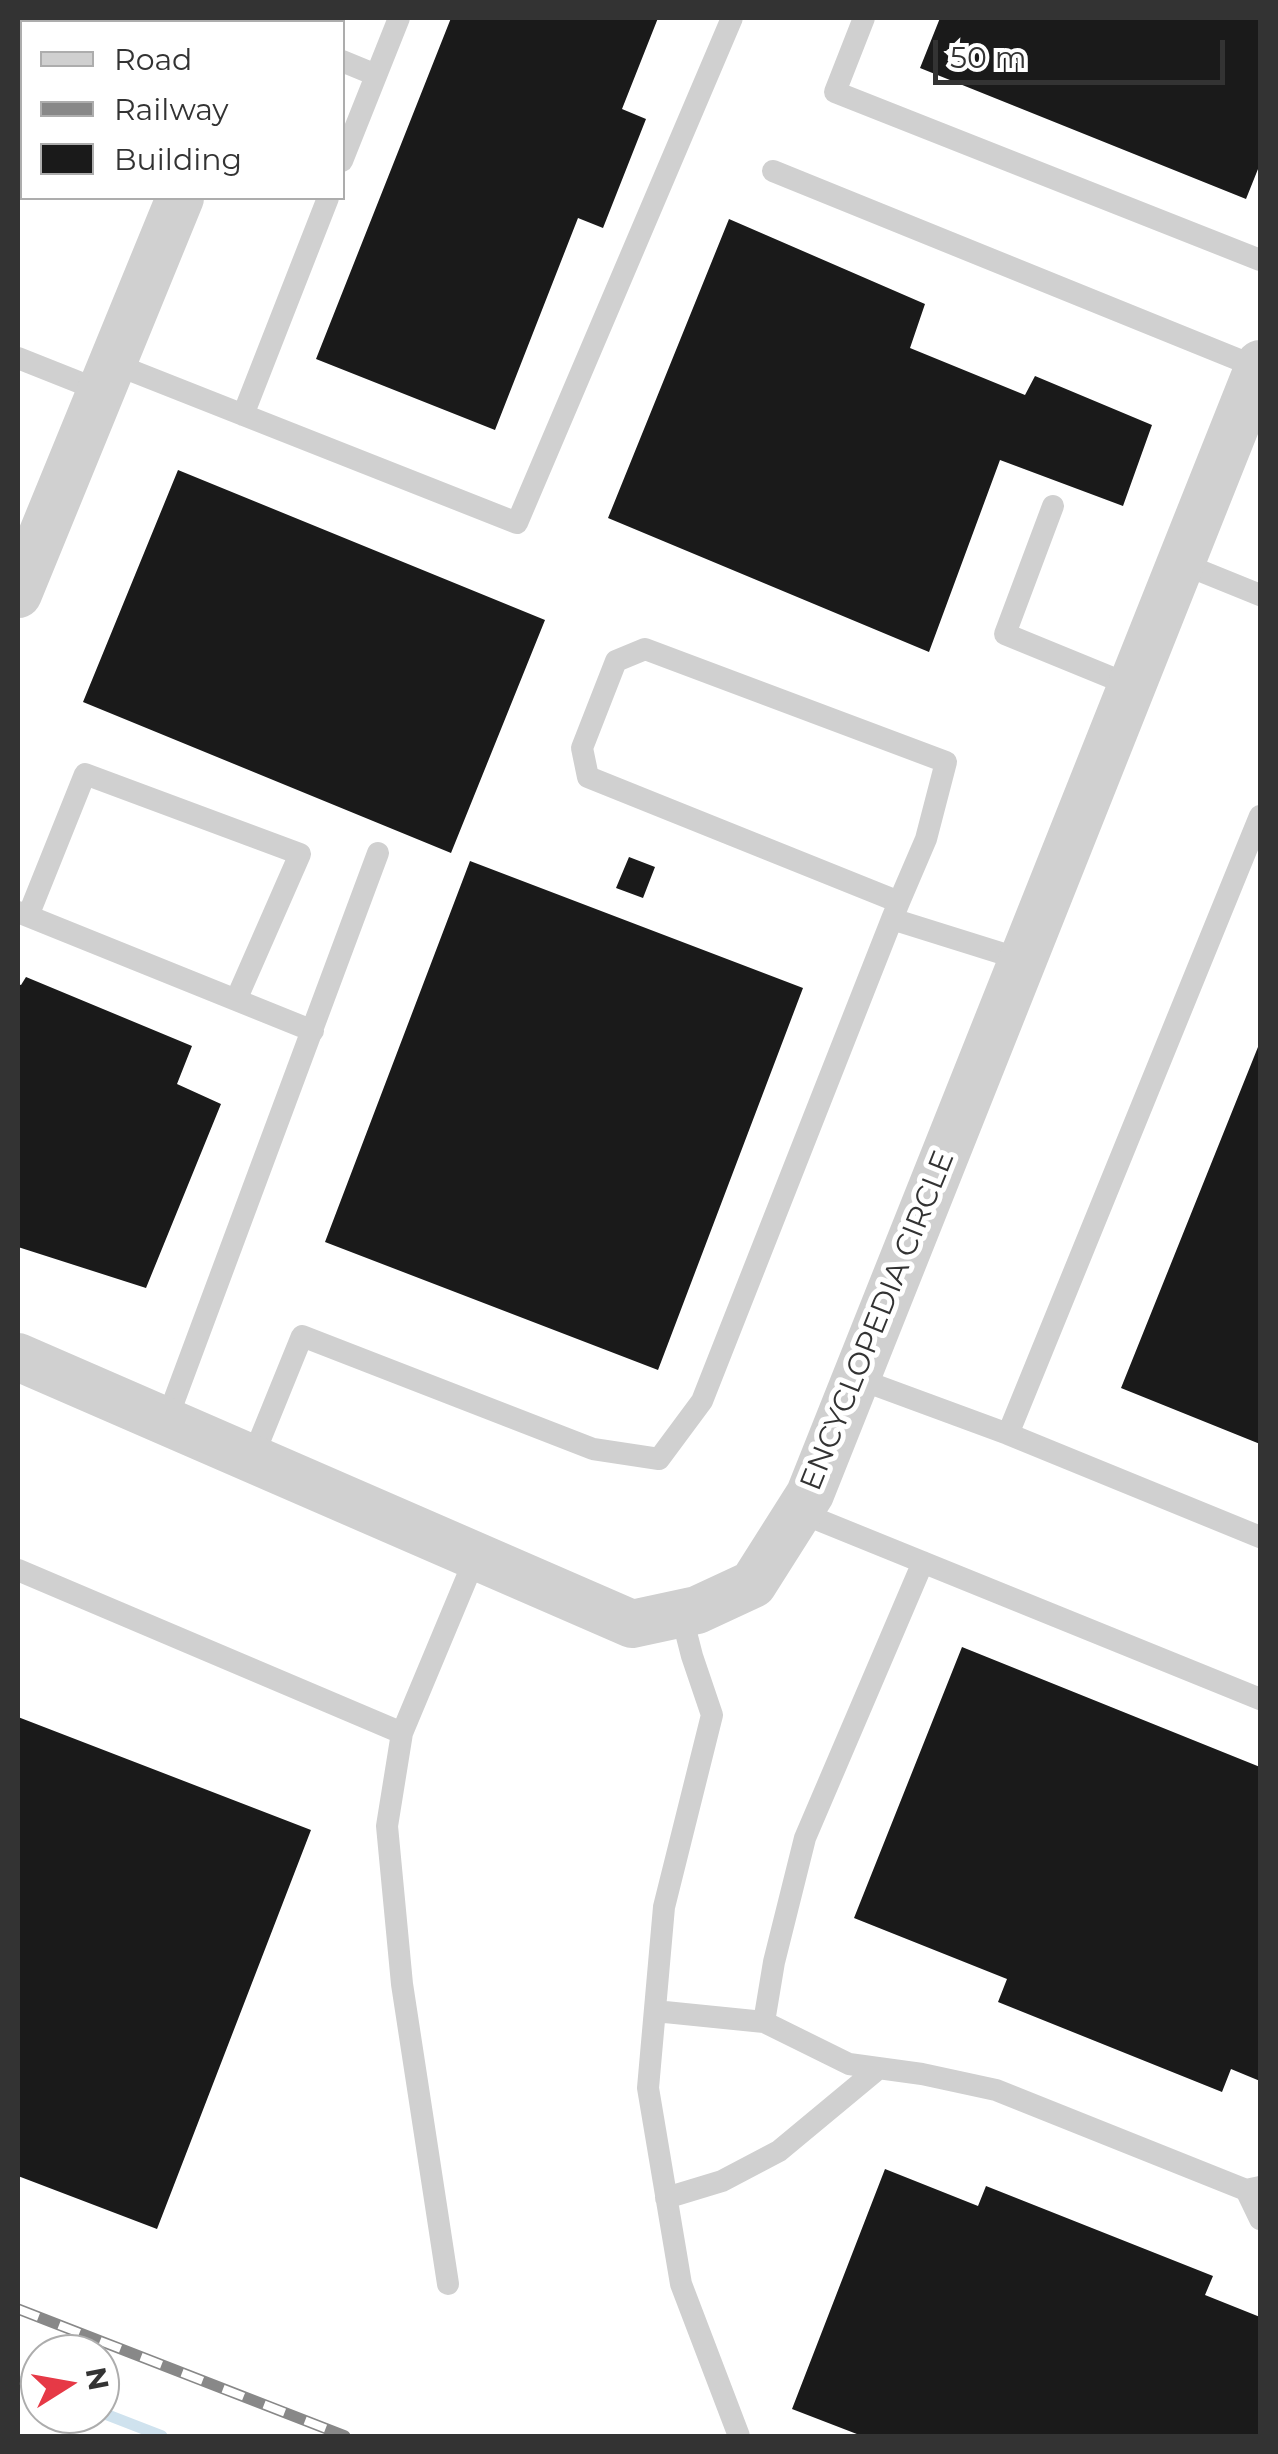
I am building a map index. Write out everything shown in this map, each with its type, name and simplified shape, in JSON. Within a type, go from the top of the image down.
[{"type":"street","points":[[18,594],[179,200]]},
{"type":"street","name":"ENCYCLOPEDIA CIRCLE","points":[[18,1357],[632,1624],[697,1610],[753,1584],[810,1494],[1260,366]]},
{"type":"lane","points":[[345,153],[399,18]]},
{"type":"lane","points":[[18,358],[106,377],[243,415],[516,523],[732,18]]},
{"type":"lane","points":[[864,18],[835,92],[1260,260]]},
{"type":"lane","points":[[345,63],[376,75]]},
{"type":"lane","points":[[773,170],[1260,366]]},
{"type":"lane","points":[[243,415],[327,200]]},
{"type":"lane","points":[[1052,506],[1005,634],[1132,686]]},
{"type":"lane","points":[[1181,563],[1260,595]]},
{"type":"lane","points":[[252,1460],[302,1336],[593,1448],[659,1459],[702,1401],[896,910],[926,838],[946,762],[645,650],[616,661],[582,748],[588,777],[896,910],[1023,960]]},
{"type":"lane","points":[[236,1000],[300,854],[85,774],[23,914],[236,1000],[314,1031]]},
{"type":"lane","points":[[1008,1434],[1260,816]]},
{"type":"lane","points":[[166,1422],[378,853]]},
{"type":"lane","points":[[856,1378],[1008,1434],[1260,1537]]},
{"type":"lane","points":[[799,1512],[1260,1699]]},
{"type":"lane","points":[[448,2284],[402,1984],[387,1826],[402,1732],[476,1556]]},
{"type":"lane","points":[[764,2022],[774,1962],[805,1838],[923,1562]]},
{"type":"lane","points":[[18,1570],[402,1732]]},
{"type":"lane","points":[[681,1613],[712,1715],[664,1907],[648,2088],[681,2284],[738,2436]]},
{"type":"lane","points":[[654,2011],[764,2022],[849,2064],[996,2090],[1253,2188],[1260,2219]]},
{"type":"lane","points":[[666,2198],[722,2181],[779,2151],[879,2068]]},
{"type":"building","points":[[451,18],[658,18],[622,109],[646,119],[603,228],[578,218],[495,430],[316,359]]},
{"type":"building","points":[[940,18],[1260,18],[1260,164],[1246,199],[920,68]]},
{"type":"building","points":[[729,219],[925,304],[910,348],[1025,395],[1035,376],[1152,425],[1123,506],[1000,460],[929,652],[608,518]]},
{"type":"building","points":[[178,470],[545,620],[451,853],[83,702]]},
{"type":"building","points":[[629,857],[655,867],[643,898],[616,888]]},
{"type":"building","points":[[470,861],[803,988],[658,1370],[325,1242]]},
{"type":"building","points":[[26,977],[192,1046],[177,1084],[221,1104],[146,1288],[18,1247],[18,984]]},
{"type":"building","points":[[1260,1042],[1260,1444],[1121,1388]]},
{"type":"building","points":[[962,1647],[1260,1767],[1260,2081],[1231,2069],[1222,2092],[998,2002],[1007,1979],[854,1918]]},
{"type":"building","points":[[18,1717],[311,1830],[157,2229],[18,2176]]},
{"type":"building","points":[[885,2169],[978,2206],[986,2186],[1213,2276],[1205,2295],[1260,2317],[1258,2436],[862,2436],[792,2409]]},
{"type":"waterway","points":[[120,2420],[162,2436]]},
{"type":"railway","points":[[18,2309],[345,2436]]}]
